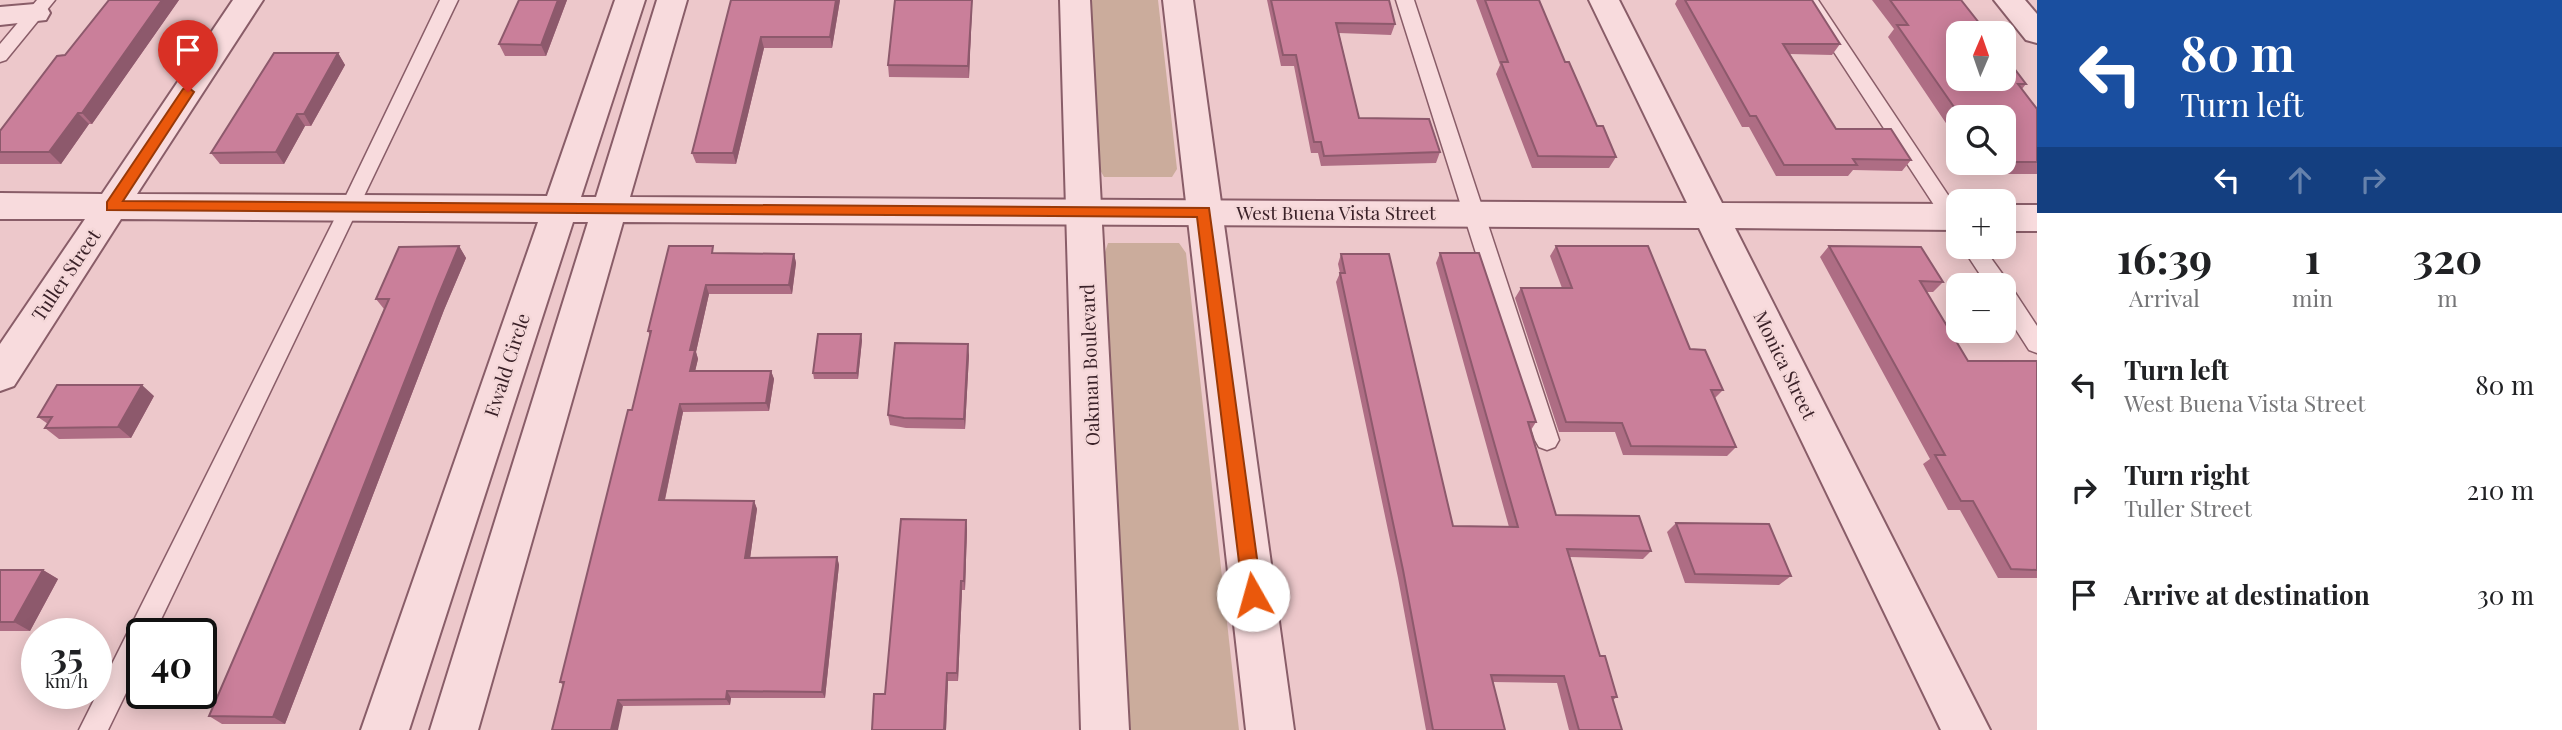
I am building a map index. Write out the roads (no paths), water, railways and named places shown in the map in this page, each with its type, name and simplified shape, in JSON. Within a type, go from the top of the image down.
[{"type":"street","name":"Tuller Street","points":[[0,375],[248,0]]},
{"type":"street","name":"Ewald Circle","points":[[385,730],[630,0]]},
{"type":"street","points":[[454,730],[672,0]]},
{"type":"street","name":"Oakman Boulevard","points":[[1075,0],[1105,730]]},
{"type":"street","points":[[1178,0],[1270,730]]},
{"type":"street","name":"Monica Street","points":[[1604,0],[1966,730]]},
{"type":"street","points":[[2009,0],[2037,33]]},
{"type":"street","points":[[0,16],[40,7]]},
{"type":"street","name":"West Buena Vista Street","points":[[0,206],[1473,213],[1946,220]]},
{"type":"street","points":[[2016,218],[2037,218]]},
{"type":"lane","points":[[93,730],[350,208],[449,0]]},
{"type":"lane","points":[[1405,0],[1547,440]]},
{"type":"lane","points":[[1809,0],[1946,205]]},
{"type":"lane","points":[[0,56],[40,7]]},
{"type":"lane","points":[[2016,312],[2037,344]]}]
